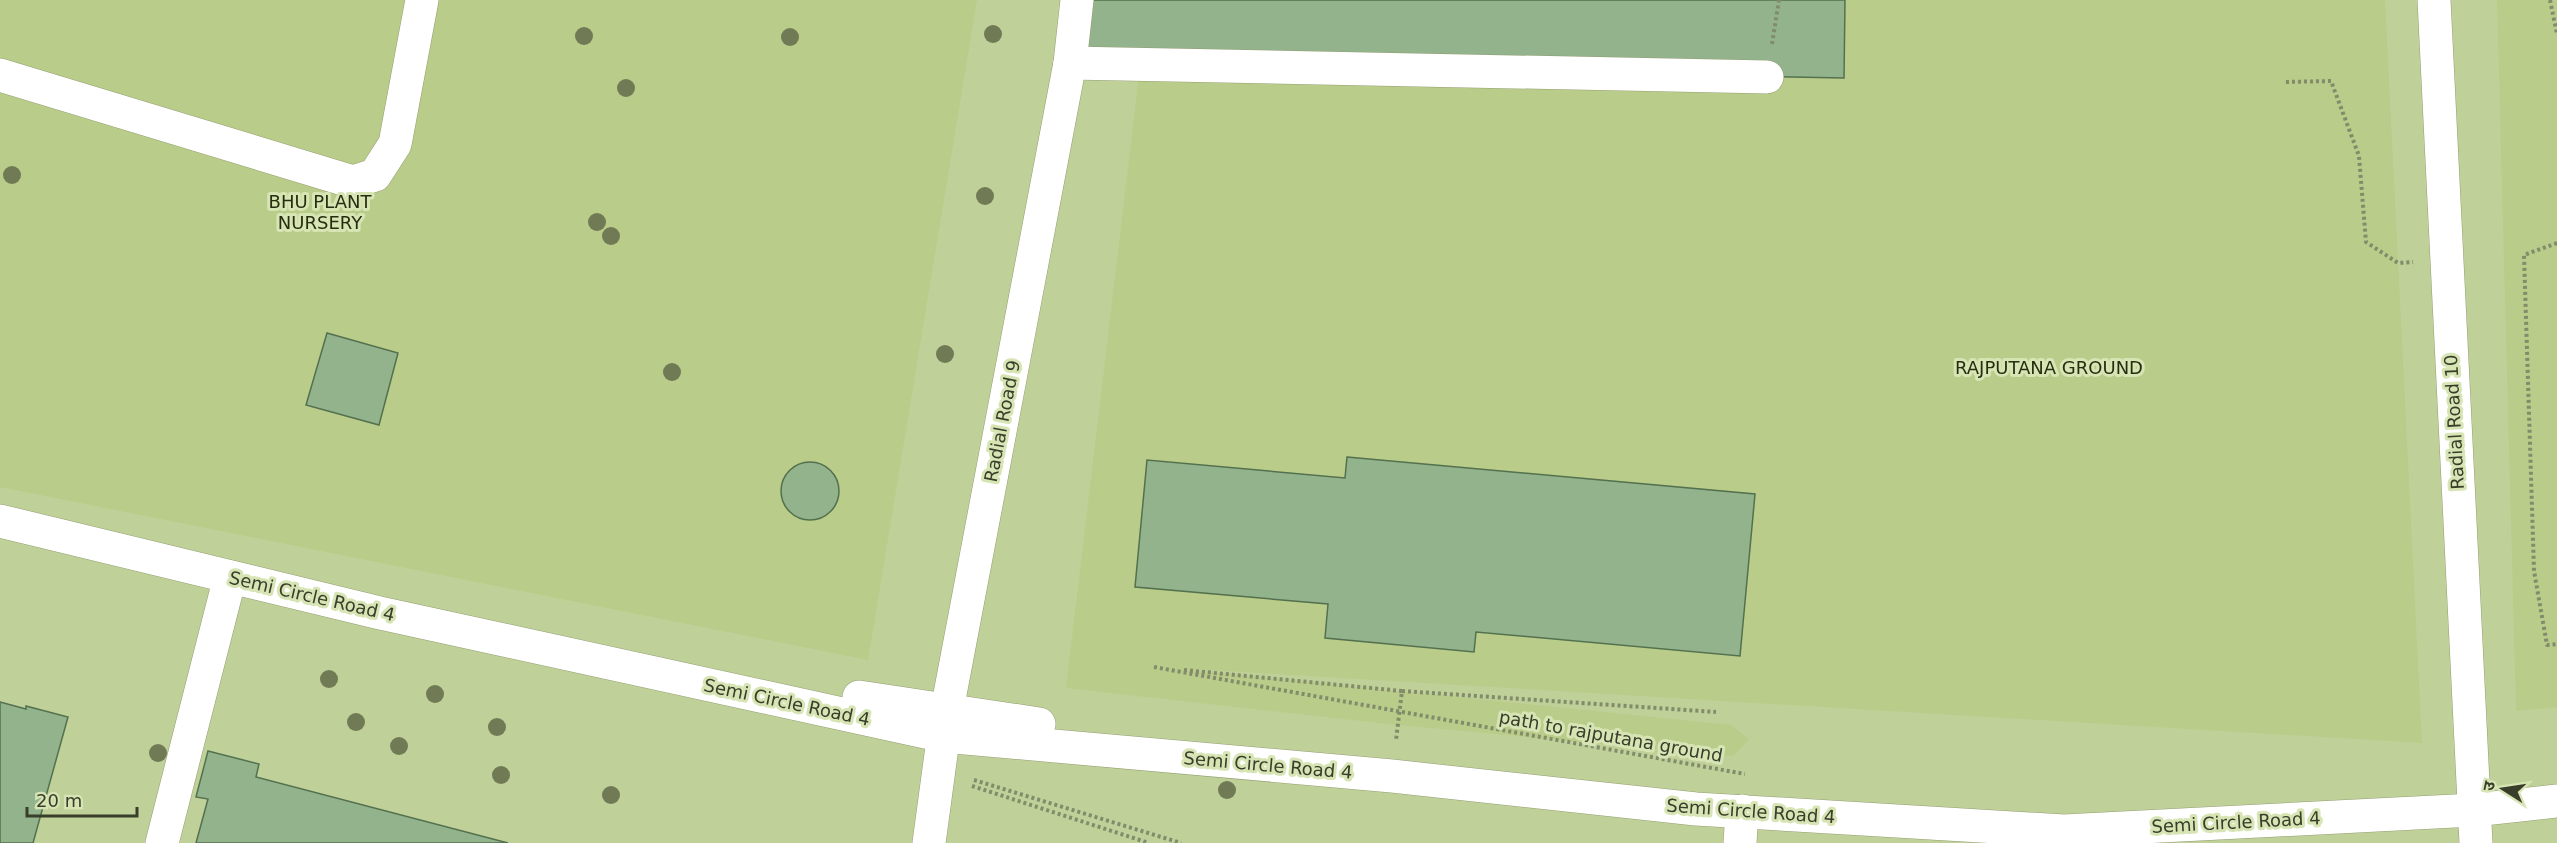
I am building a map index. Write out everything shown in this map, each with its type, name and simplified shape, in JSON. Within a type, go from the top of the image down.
[{"type":"street","points":[[0,75],[353,182],[375,175],[395,144],[422,0]]},
{"type":"street","name":"Radial Road 9","points":[[929,843],[945,723],[1070,63],[1077,0]]},
{"type":"street","name":"Radial Road 10","points":[[2433,0],[2476,843]]},
{"type":"street","points":[[1070,63],[1767,77]]},
{"type":"street","name":"Semi Circle Road 4","points":[[0,521],[380,613],[560,653],[945,723],[1392,776],[1696,809],[2065,837],[2474,810],[2557,801]]},
{"type":"street","points":[[162,843],[230,577]]},
{"type":"street","points":[[1740,843],[1742,811]]},
{"type":"path","points":[[1767,77],[1779,0]]},
{"type":"path","points":[[2550,0],[2557,34]]},
{"type":"path","points":[[2286,82],[2331,81],[2359,156],[2366,242],[2398,263],[2446,261]]},
{"type":"path","points":[[2557,243],[2524,255],[2534,571],[2547,645],[2557,644]]},
{"type":"path","name":"path to rajputana ground","points":[[1402,691],[1154,667],[1749,774]]},
{"type":"path","points":[[1392,776],[1402,691],[1716,712]]},
{"type":"shaded area","points":[[0,0],[2557,0],[2557,843],[0,843]]},
{"type":"green space","name":"BHU PLANT NURSERY","points":[[0,0],[977,0],[868,660],[0,487]]},
{"type":"green space","name":"RAJPUTANA GROUND","points":[[1845,0],[2385,0],[2422,743],[1175,668],[1731,725],[1749,739],[1733,756],[1398,725],[1066,688],[1139,76],[1844,78]]},
{"type":"green space","points":[[2497,0],[2557,0],[2557,707],[2516,711]]},
{"type":"building","points":[[1077,0],[1845,0],[1844,78],[1070,63]]},
{"type":"building","points":[[327,333],[398,353],[379,425],[306,405]]},
{"type":"building","points":[[1347,457],[1755,494],[1740,656],[1476,632],[1474,652],[1325,638],[1328,604],[1135,587],[1147,460],[1345,478]]},
{"type":"building","points":[[810,462],[821,464],[834,475],[839,491],[837,502],[826,515],[810,520],[799,518],[786,507],[781,491],[783,480],[794,467]]},
{"type":"building","points":[[0,702],[68,717],[33,843],[0,843]]},
{"type":"building","points":[[208,751],[259,764],[256,777],[508,843],[196,843],[208,799],[196,797]]}]
